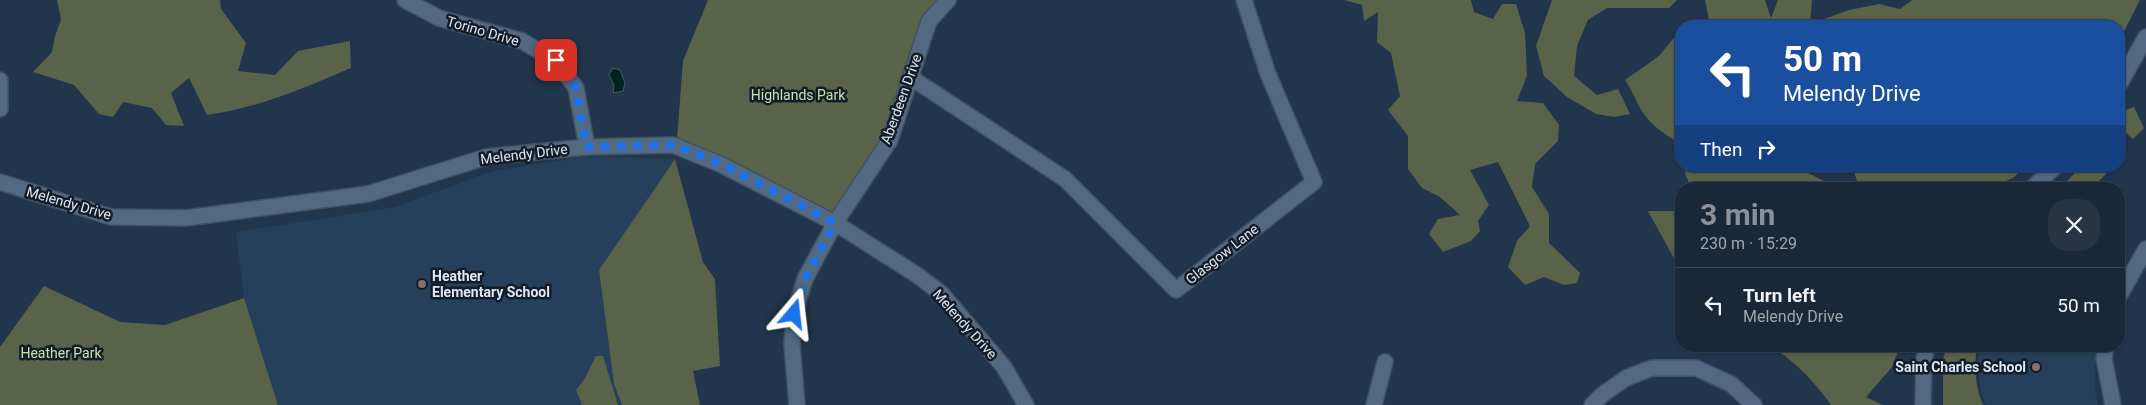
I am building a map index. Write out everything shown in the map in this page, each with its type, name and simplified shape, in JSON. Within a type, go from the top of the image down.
[{"type":"street","name":"Torino Drive","points":[[405,0],[439,18],[522,41],[556,60],[576,88],[586,147]]},
{"type":"street","name":"Aberdeen Drive","points":[[797,405],[792,345],[794,314],[805,279],[835,223],[890,140],[929,21],[948,0]]},
{"type":"street","name":"Glasgow Lane","points":[[910,77],[1065,178],[1176,290],[1314,182],[1268,74],[1244,0]]},
{"type":"street","points":[[2125,74],[2146,37]]},
{"type":"street","points":[[0,80],[0,109]]},
{"type":"street","name":"Melendy Drive","points":[[0,182],[111,217],[186,218],[352,198],[486,157],[586,147],[673,145],[722,164],[835,223],[917,275],[942,294],[1004,366],[1026,405]]},
{"type":"street","points":[[2039,182],[2049,172]]},
{"type":"street","points":[[2125,286],[2146,250]]},
{"type":"street","points":[[1923,405],[1924,360],[1926,352]]},
{"type":"street","points":[[2105,352],[2104,358],[2113,405]]},
{"type":"street","points":[[1374,405],[1385,362]]},
{"type":"street","points":[[1592,405],[1602,395],[1626,378],[1652,368],[1696,368],[1731,384],[1754,405]]},
{"type":"shaded area","points":[[613,68],[620,70],[625,83],[623,91],[613,93],[614,85],[609,75]]},
{"type":"shaded area","name":"Heather Elementary School","points":[[586,156],[675,159],[599,270],[614,384],[622,405],[278,405],[244,298],[236,232],[395,207],[493,171]]},
{"type":"shaded area","name":"Saint Charles School","points":[[1977,352],[2095,352],[2095,388],[2098,405],[1987,405],[1982,396]]},
{"type":"green space","points":[[57,0],[220,0],[221,9],[246,43],[238,71],[275,75],[298,51],[350,41],[351,68],[263,102],[244,108],[207,115],[189,78],[171,93],[184,126],[166,125],[152,108],[123,102],[113,117],[99,114],[74,85],[33,72],[52,52],[61,20]]},
{"type":"green space","name":"Highlands Park","points":[[708,0],[942,0],[906,94],[836,227],[677,139],[683,61]]},
{"type":"green space","points":[[1344,0],[1471,0],[1474,12],[1493,19],[1502,4],[1516,4],[1525,33],[1527,76],[1517,101],[1543,103],[1559,125],[1558,141],[1535,164],[1532,187],[1549,214],[1549,243],[1580,273],[1577,283],[1564,285],[1544,277],[1525,285],[1508,267],[1517,241],[1530,226],[1498,162],[1470,170],[1489,205],[1478,221],[1480,231],[1471,241],[1443,252],[1429,234],[1438,219],[1460,215],[1440,197],[1422,188],[1408,169],[1408,136],[1388,110],[1400,96],[1391,53],[1377,42],[1378,12],[1364,21],[1362,5]]},
{"type":"green space","points":[[1552,0],[1677,0],[1669,8],[1607,8],[1588,20],[1577,46],[1574,76],[1597,95],[1618,89],[1630,114],[1614,117],[1596,114],[1567,97],[1544,76],[1536,46]]},
{"type":"green space","points":[[1705,0],[1765,0],[1771,18],[1778,0],[1812,0],[1810,20],[1709,20]]},
{"type":"green space","points":[[1912,0],[2140,0],[2125,29],[2125,20],[1821,20],[1849,10],[1879,4],[1900,9]]},
{"type":"green space","points":[[1675,38],[1675,140],[1650,121],[1642,111],[1625,80],[1659,56]]},
{"type":"green space","points":[[2134,107],[2144,128],[2133,139],[2125,132],[2125,111]]},
{"type":"green space","points":[[675,159],[703,262],[715,279],[720,366],[693,371],[700,405],[622,405],[614,384],[599,270]]},
{"type":"green space","points":[[1685,172],[1806,172],[1826,182],[1689,182]]},
{"type":"green space","points":[[1854,172],[2019,172],[2013,178],[2004,182],[1857,182]]},
{"type":"green space","points":[[2076,172],[2107,172],[2097,182],[2066,182]]},
{"type":"green space","points":[[1648,211],[1675,212],[1675,260]]},
{"type":"green space","name":"Heather Park","points":[[44,286],[120,322],[165,325],[244,298],[278,405],[0,405],[0,347]]},
{"type":"green space","points":[[1779,352],[1898,352],[1892,367],[1866,397],[1883,405],[1831,405],[1804,373]]},
{"type":"green space","points":[[1945,352],[1977,352],[1976,376],[1978,391],[1983,405],[1943,405],[1943,359]]},
{"type":"green space","points":[[596,356],[603,356],[618,405],[581,405],[576,390],[585,378]]},
{"type":"place","name":"Heather Elementary School","points":[[422,284]]},
{"type":"place","name":"Saint Charles School","points":[[2036,367]]},
{"type":"route","points":[[556,60],[576,88],[586,147],[673,145],[722,164],[835,223],[805,279],[794,314]]}]
